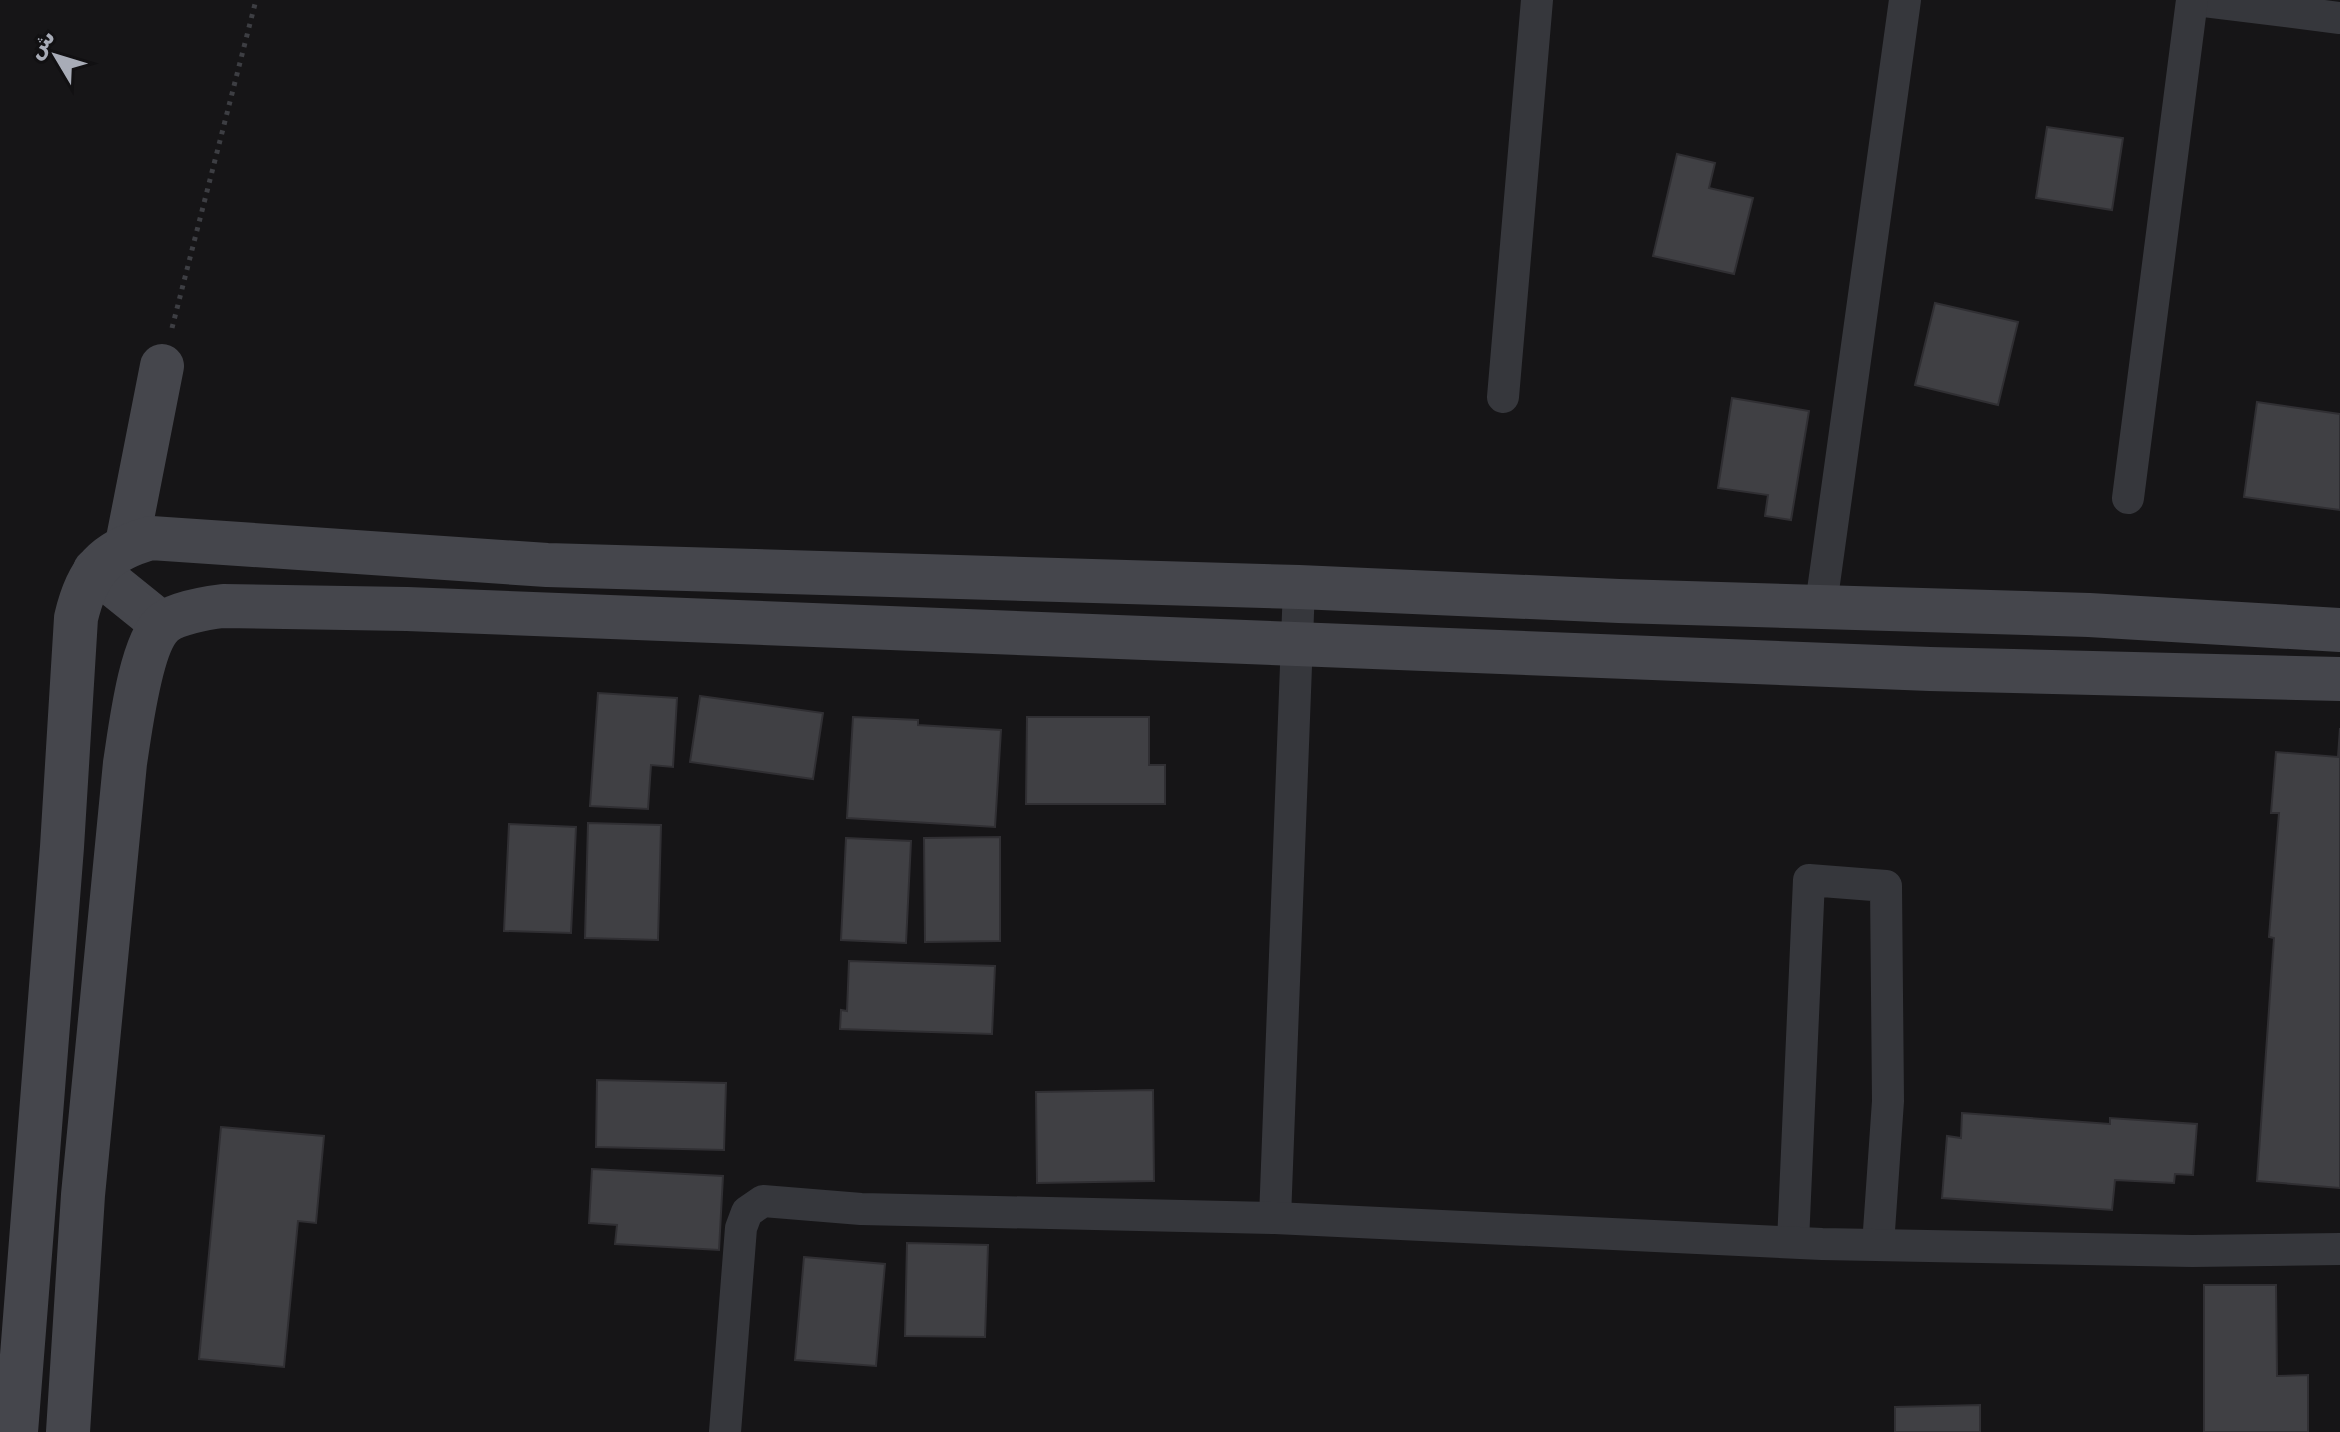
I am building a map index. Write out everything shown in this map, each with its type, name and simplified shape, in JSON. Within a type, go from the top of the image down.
[{"type":"street","points":[[1503,397],[1537,0]]},
{"type":"street","points":[[1821,605],[1905,0]]},
{"type":"street","points":[[2128,498],[2194,0],[2340,18]]},
{"type":"street","points":[[16,1432],[62,847],[76,618],[82,592],[111,557],[162,366]]},
{"type":"street","points":[[111,557],[151,538],[547,565],[1821,605],[2089,615],[2340,630]]},
{"type":"street","points":[[111,557],[162,624]]},
{"type":"street","points":[[1275,1218],[1299,587]]},
{"type":"street","points":[[68,1432],[83,1195],[125,763],[134,704],[145,657],[162,624],[199,609],[249,606],[407,609],[1930,669],[2340,679]]},
{"type":"street","points":[[1793,1242],[1809,880],[1886,886],[1888,1101],[1878,1245]]},
{"type":"street","points":[[725,1432],[741,1228],[747,1212],[763,1201],[861,1209],[1275,1218],[1878,1245],[2192,1251],[2340,1249]]},
{"type":"path","points":[[162,366],[256,0]]},
{"type":"building","points":[[2047,127],[2123,138],[2112,210],[2036,198]]},
{"type":"building","points":[[1677,154],[1715,163],[1709,188],[1753,198],[1734,274],[1653,256]]},
{"type":"building","points":[[1935,303],[2018,322],[1998,405],[1915,385]]},
{"type":"building","points":[[1732,398],[1809,411],[1791,520],[1765,516],[1768,495],[1718,488]]},
{"type":"building","points":[[2257,402],[2340,414],[2340,510],[2244,497]]},
{"type":"building","points":[[598,693],[677,698],[673,767],[651,765],[648,809],[590,806]]},
{"type":"building","points":[[700,696],[823,713],[813,779],[690,762]]},
{"type":"building","points":[[853,717],[918,720],[918,725],[1001,730],[995,827],[847,818]]},
{"type":"building","points":[[1027,717],[1149,717],[1149,765],[1165,765],[1165,804],[1026,804]]},
{"type":"building","points":[[2340,728],[2340,1188],[2257,1181],[2274,938],[2269,937],[2279,813],[2271,813],[2276,752],[2338,757]]},
{"type":"building","points":[[588,823],[661,825],[658,940],[585,938]]},
{"type":"building","points":[[509,824],[576,827],[571,933],[504,931]]},
{"type":"building","points":[[1000,837],[1000,941],[925,942],[924,838]]},
{"type":"building","points":[[846,838],[911,841],[906,943],[841,940]]},
{"type":"building","points":[[849,961],[995,966],[992,1034],[840,1029],[841,1010],[847,1011]]},
{"type":"building","points":[[597,1080],[726,1083],[724,1150],[596,1147]]},
{"type":"building","points":[[1153,1090],[1154,1181],[1037,1183],[1036,1092]]},
{"type":"building","points":[[1962,1113],[2110,1124],[2110,1118],[2197,1124],[2193,1175],[2175,1174],[2174,1183],[2115,1180],[2112,1210],[1942,1198],[1947,1136],[1961,1138]]},
{"type":"building","points":[[221,1127],[324,1136],[316,1223],[298,1221],[284,1367],[199,1359]]},
{"type":"building","points":[[592,1169],[723,1176],[719,1250],[615,1244],[617,1225],[589,1223]]},
{"type":"building","points":[[907,1243],[988,1245],[985,1337],[905,1336]]},
{"type":"building","points":[[804,1257],[885,1264],[876,1366],[795,1360]]},
{"type":"building","points":[[2204,1285],[2276,1285],[2277,1376],[2308,1375],[2308,1432],[2204,1432]]},
{"type":"building","points":[[1980,1405],[1980,1432],[1895,1432],[1895,1407]]}]
